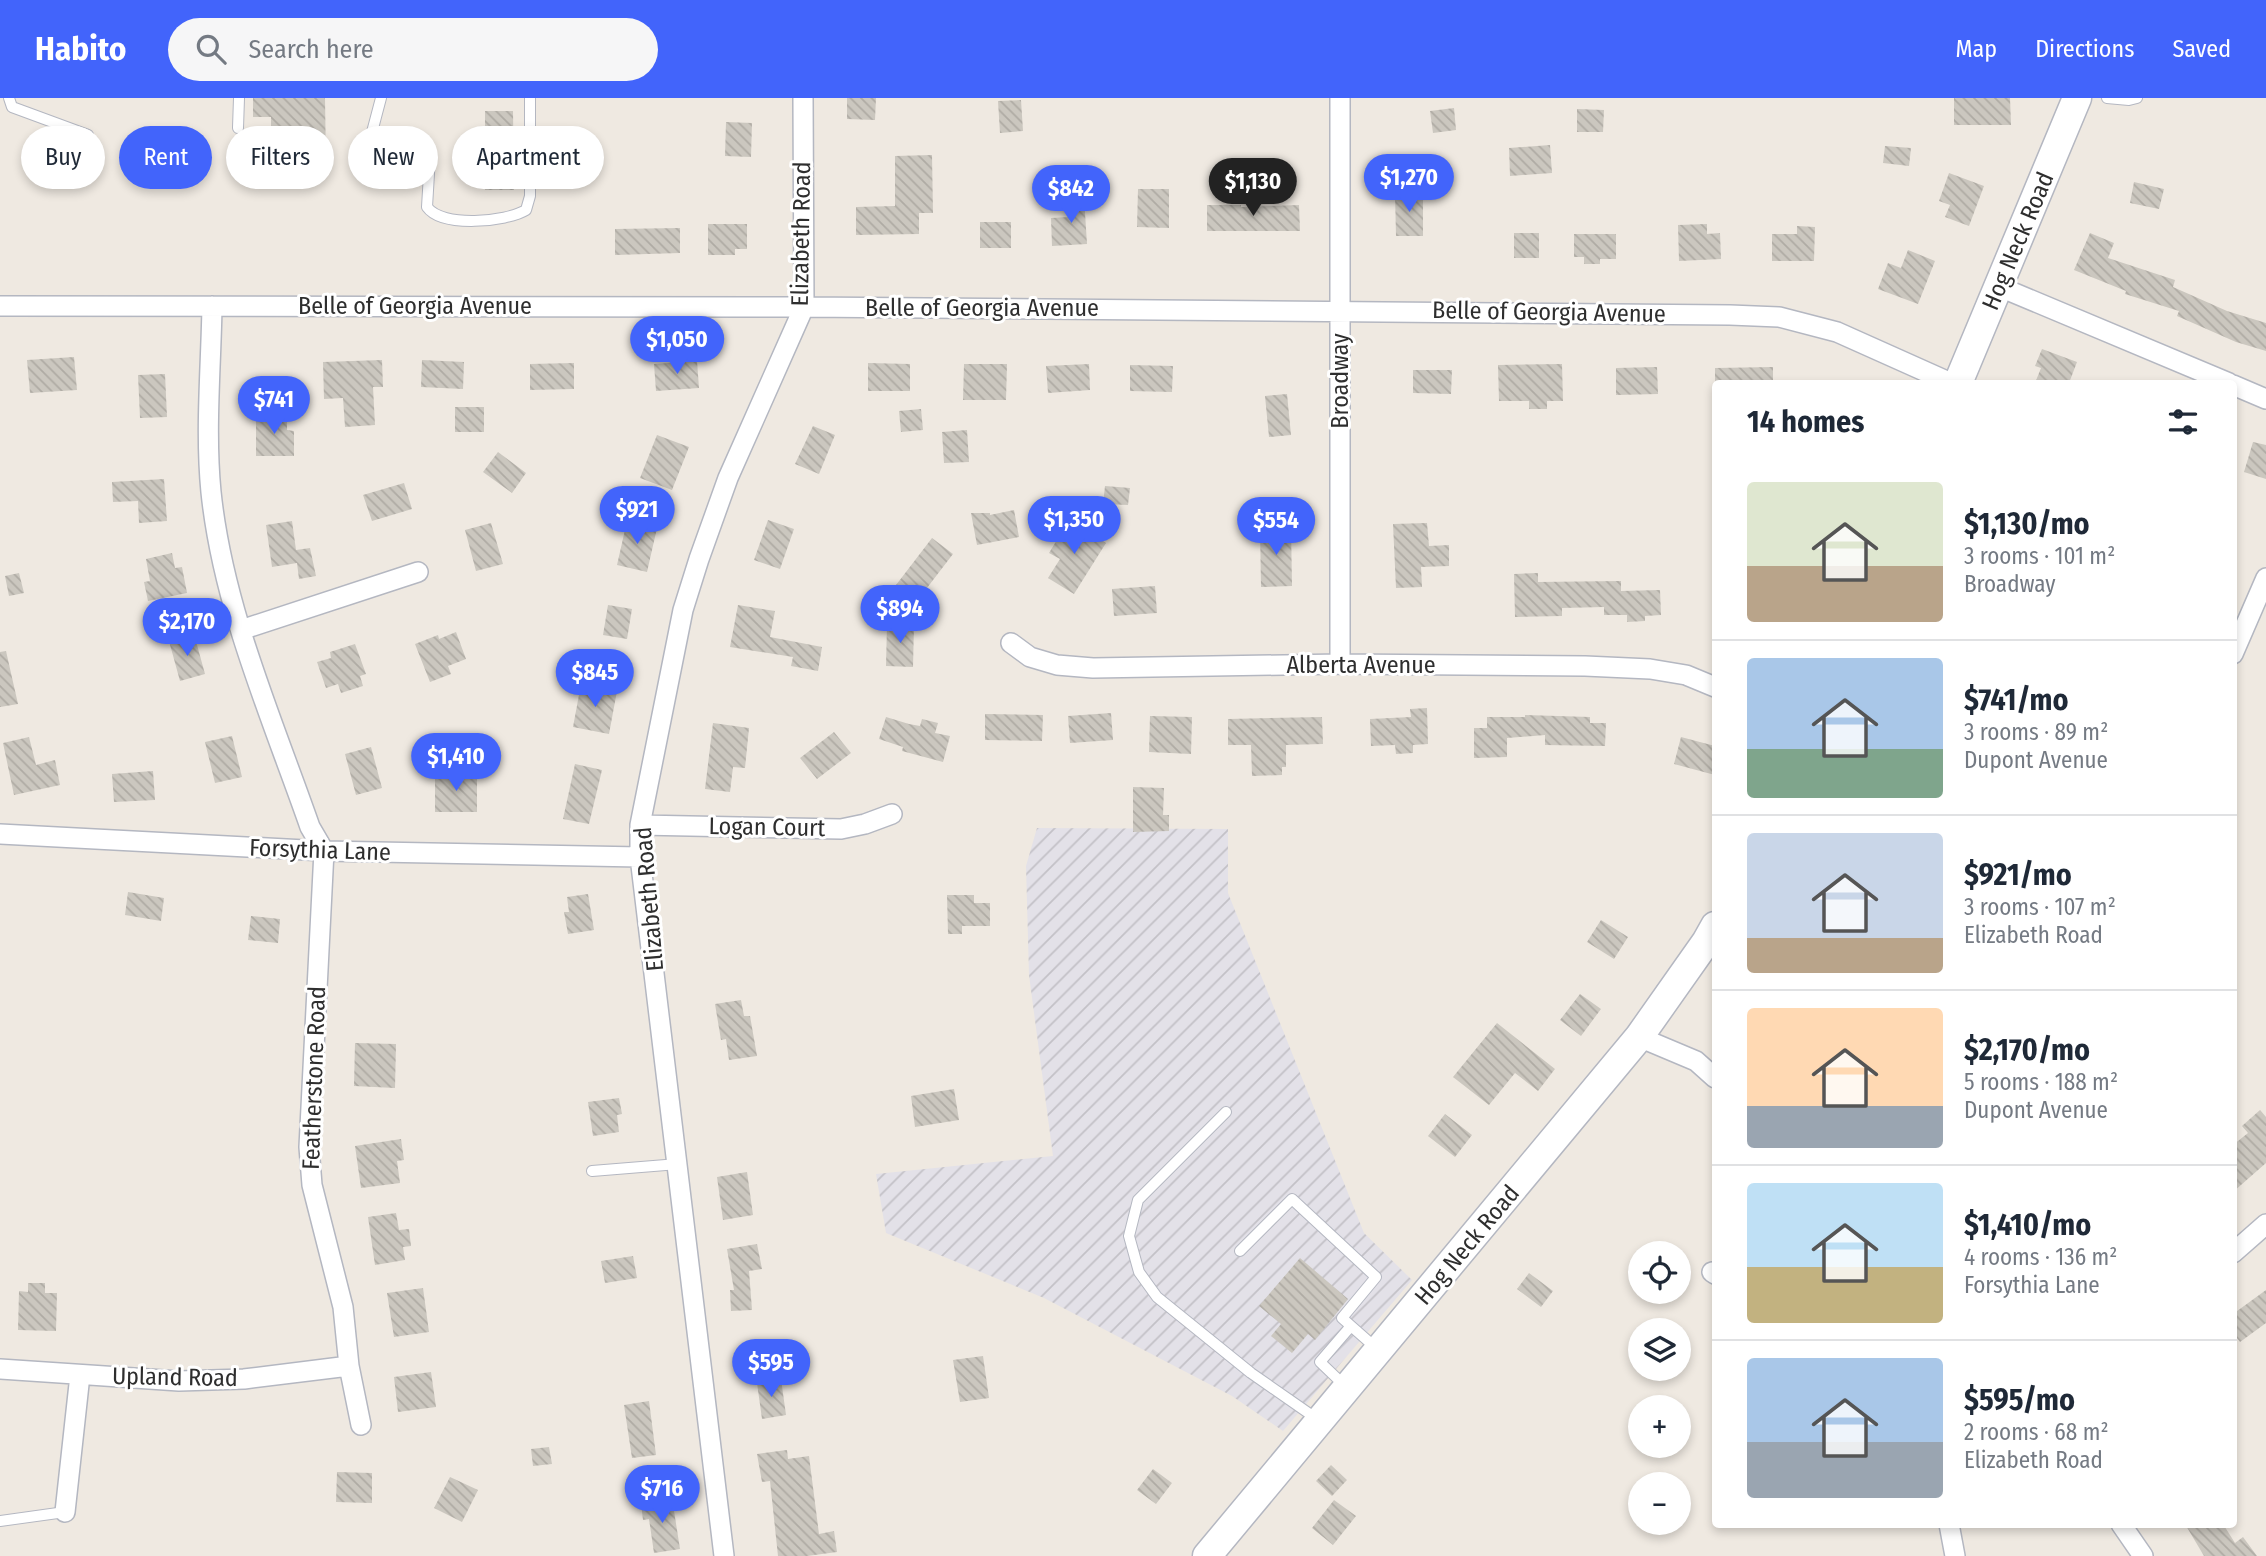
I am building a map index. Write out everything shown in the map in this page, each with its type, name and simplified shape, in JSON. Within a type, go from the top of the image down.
[{"type":"main road","name":"Hog Neck Road","points":[[1959,380],[2077,98]]},
{"type":"main road","name":"Hog Neck Road","points":[[1207,1556],[1639,1038],[1712,932]]},
{"type":"street","name":"Elizabeth Road","points":[[724,1556],[640,857],[639,825],[683,610],[699,559],[728,478],[804,307],[803,98]]},
{"type":"street","name":"Broadway","points":[[1340,98],[1340,664]]},
{"type":"street","points":[[2000,287],[2221,380]]},
{"type":"street","name":"Belle of Georgia Avenue","points":[[0,306],[1340,310],[1779,317],[1837,332],[1944,380]]},
{"type":"street","points":[[212,306],[209,458],[211,492],[223,569],[241,630],[310,827],[324,851]]},
{"type":"street","points":[[2237,387],[2266,399]]},
{"type":"street","points":[[241,630],[418,572]]},
{"type":"street","points":[[2237,642],[2266,578]]},
{"type":"street","name":"Alberta Avenue","points":[[1011,643],[1030,657],[1093,668],[1340,664],[1585,666],[1650,669],[1686,675],[1712,686]]},
{"type":"street","name":"Logan Court","points":[[639,825],[841,828],[892,814]]},
{"type":"street","name":"Forsythia Lane","points":[[0,834],[324,851],[640,857]]},
{"type":"street","name":"Featherstone Road","points":[[324,851],[309,1147],[312,1185],[343,1307],[349,1366],[361,1424]]},
{"type":"street","points":[[1639,1038],[1696,1062],[1712,1075]]},
{"type":"street","points":[[2237,1249],[2266,1224]]},
{"type":"street","name":"Upland Road","points":[[0,1369],[179,1381],[244,1378],[349,1366]]},
{"type":"street","points":[[65,1512],[80,1375]]},
{"type":"street","points":[[1949,1528],[1955,1556]]},
{"type":"street","points":[[2124,1528],[2143,1556]]},
{"type":"lane","points":[[9,98],[12,107],[64,126]]},
{"type":"lane","points":[[238,126],[239,98]]},
{"type":"lane","points":[[374,126],[381,98]]},
{"type":"lane","points":[[428,189],[427,207],[438,216],[496,220],[519,214],[526,209],[530,197],[530,98]]},
{"type":"lane","points":[[2107,98],[2137,98]]},
{"type":"lane","points":[[1226,1112],[1138,1200],[1129,1236],[1139,1272],[1166,1305],[1251,1373],[1320,1421]]},
{"type":"lane","points":[[592,1171],[678,1164]]},
{"type":"lane","points":[[1240,1251],[1292,1199],[1376,1277],[1342,1318],[1379,1351]]},
{"type":"lane","points":[[1347,1389],[1320,1362],[1351,1326]]},
{"type":"lane","points":[[0,1521],[65,1512]]},
{"type":"shaded area","points":[[1037,828],[1228,829],[1228,893],[1364,1233],[1412,1280],[1283,1431],[1232,1396],[1044,1298],[886,1233],[876,1174],[1053,1156],[1029,975],[1026,866]]},
{"type":"building","points":[[253,98],[325,98],[325,126],[271,126],[271,117],[253,117]]},
{"type":"building","points":[[847,98],[876,98],[875,120],[847,119]]},
{"type":"building","points":[[1954,98],[2010,98],[2011,125],[1954,125]]},
{"type":"building","points":[[1021,100],[1023,131],[1000,133],[998,101]]},
{"type":"building","points":[[1454,108],[1456,130],[1433,133],[1430,111]]},
{"type":"building","points":[[1577,109],[1604,110],[1603,132],[1577,132]]},
{"type":"building","points":[[485,111],[513,111],[513,126],[485,126]]},
{"type":"building","points":[[726,122],[752,123],[751,157],[725,156]]},
{"type":"building","points":[[1550,145],[1552,173],[1510,176],[1509,148]]},
{"type":"building","points":[[1885,146],[1911,148],[1909,166],[1883,163]]},
{"type":"building","points":[[932,155],[933,213],[919,213],[919,234],[856,235],[856,207],[895,206],[895,156]]},
{"type":"building","points":[[1949,173],[1984,186],[1969,226],[1945,217],[1950,205],[1939,201]]},
{"type":"building","points":[[2134,182],[2164,189],[2159,209],[2130,203]]},
{"type":"building","points":[[1138,189],[1169,189],[1169,228],[1137,227]]},
{"type":"building","points":[[1395,193],[1423,193],[1423,236],[1396,236]]},
{"type":"building","points":[[1084,197],[1087,244],[1052,246],[1051,218],[1069,217],[1068,198]]},
{"type":"building","points":[[1207,205],[1299,205],[1300,231],[1207,231]]},
{"type":"building","points":[[980,222],[1011,222],[1011,248],[980,248]]},
{"type":"building","points":[[708,224],[747,224],[747,249],[735,249],[735,255],[708,255]]},
{"type":"building","points":[[1707,224],[1707,234],[1720,233],[1721,259],[1679,261],[1678,225]]},
{"type":"building","points":[[1797,226],[1815,227],[1814,261],[1772,261],[1772,234],[1797,234]]},
{"type":"building","points":[[680,228],[680,253],[615,255],[615,229]]},
{"type":"building","points":[[1514,233],[1539,233],[1539,258],[1514,258]]},
{"type":"building","points":[[2090,233],[2114,243],[2108,258],[2175,280],[2173,287],[2227,311],[2266,323],[2266,351],[2236,342],[2177,316],[2179,311],[2125,294],[2126,291],[2074,270]]},
{"type":"building","points":[[1574,234],[1616,234],[1616,259],[1600,259],[1600,264],[1584,264],[1584,257],[1574,257]]},
{"type":"building","points":[[1908,250],[1935,261],[1918,304],[1878,289],[1888,263],[1901,268]]},
{"type":"building","points":[[2042,349],[2077,362],[2070,380],[2036,380],[2041,368],[2035,366]]},
{"type":"building","points":[[74,357],[77,390],[30,393],[27,360]]},
{"type":"building","points":[[382,360],[383,387],[373,387],[375,425],[345,427],[343,398],[324,399],[323,362]]},
{"type":"building","points":[[422,360],[464,362],[463,389],[421,387]]},
{"type":"building","points":[[697,361],[699,388],[656,391],[654,364]]},
{"type":"building","points":[[574,363],[574,389],[530,390],[530,364]]},
{"type":"building","points":[[868,363],[910,364],[910,391],[868,391]]},
{"type":"building","points":[[964,364],[1007,364],[1006,400],[963,400]]},
{"type":"building","points":[[1089,364],[1090,390],[1048,393],[1046,366]]},
{"type":"building","points":[[1562,364],[1563,401],[1547,401],[1547,409],[1529,409],[1529,401],[1499,401],[1498,365]]},
{"type":"building","points":[[1130,365],[1173,366],[1172,392],[1130,391]]},
{"type":"building","points":[[1657,367],[1658,394],[1616,395],[1616,368]]},
{"type":"building","points":[[1773,367],[1773,380],[1715,380],[1715,368]]},
{"type":"building","points":[[1413,370],[1452,370],[1451,394],[1413,393]]},
{"type":"building","points":[[165,374],[167,417],[140,418],[138,375]]},
{"type":"building","points":[[1287,394],[1291,435],[1269,437],[1265,396]]},
{"type":"building","points":[[455,407],[484,407],[484,432],[455,432]]},
{"type":"building","points":[[921,409],[923,430],[901,432],[899,411]]},
{"type":"building","points":[[256,414],[287,414],[287,430],[294,431],[294,456],[256,456]]},
{"type":"building","points":[[813,426],[835,435],[819,474],[795,464]]},
{"type":"building","points":[[967,430],[969,462],[944,463],[942,432]]},
{"type":"building","points":[[657,435],[689,447],[672,490],[640,478]]},
{"type":"building","points":[[2253,442],[2266,445],[2266,479],[2244,472]]},
{"type":"building","points":[[498,452],[526,473],[512,493],[483,472]]},
{"type":"building","points":[[164,479],[167,521],[139,523],[138,501],[113,502],[112,482]]},
{"type":"building","points":[[404,483],[412,509],[372,521],[363,495]]},
{"type":"building","points":[[1105,486],[1130,488],[1128,505],[1103,504]]},
{"type":"building","points":[[1014,510],[1019,537],[977,545],[971,513],[990,515]]},
{"type":"building","points":[[768,520],[794,529],[780,569],[754,560]]},
{"type":"building","points":[[1069,520],[1106,543],[1074,594],[1048,578],[1060,559],[1049,553]]},
{"type":"building","points":[[292,521],[296,550],[310,548],[316,576],[299,579],[297,563],[272,567],[266,525]]},
{"type":"building","points":[[627,521],[657,528],[647,572],[617,565]]},
{"type":"building","points":[[491,523],[503,564],[476,571],[465,530]]},
{"type":"building","points":[[1427,523],[1429,546],[1449,545],[1449,566],[1421,567],[1422,587],[1396,588],[1393,524]]},
{"type":"building","points":[[1291,527],[1292,586],[1261,587],[1260,528]]},
{"type":"building","points":[[932,538],[953,554],[917,601],[896,585]]},
{"type":"building","points":[[172,553],[175,568],[182,567],[187,593],[148,601],[144,582],[150,581],[146,559]]},
{"type":"building","points":[[19,573],[24,593],[9,596],[5,576]]},
{"type":"building","points":[[1538,573],[1538,582],[1621,581],[1621,591],[1660,590],[1661,615],[1645,616],[1645,621],[1627,622],[1627,615],[1604,615],[1604,607],[1562,608],[1562,616],[1515,617],[1514,574]]},
{"type":"building","points":[[1155,586],[1157,613],[1114,616],[1112,589]]},
{"type":"building","points":[[608,605],[632,609],[627,639],[603,635]]},
{"type":"building","points":[[738,605],[775,611],[770,637],[822,647],[818,671],[791,666],[793,657],[730,647]]},
{"type":"building","points":[[887,624],[914,624],[913,667],[886,666]]},
{"type":"building","points":[[456,632],[466,659],[448,666],[451,674],[430,682],[415,644],[438,635],[439,639]]},
{"type":"building","points":[[194,634],[205,674],[180,681],[169,641]]},
{"type":"building","points":[[355,644],[366,674],[360,676],[363,686],[341,693],[338,684],[326,688],[317,662],[331,658],[330,652]]},
{"type":"building","points":[[6,651],[18,704],[0,707],[0,652]]},
{"type":"building","points":[[581,684],[617,691],[609,734],[573,727]]},
{"type":"building","points":[[1427,708],[1428,744],[1413,745],[1413,753],[1396,754],[1395,745],[1371,746],[1370,719],[1411,717],[1410,709]]},
{"type":"building","points":[[1111,713],[1113,740],[1070,743],[1068,716]]},
{"type":"building","points":[[985,714],[1043,715],[1042,741],[985,740]]},
{"type":"building","points":[[1150,716],[1192,717],[1191,754],[1149,752]]},
{"type":"building","points":[[886,717],[920,726],[922,719],[938,723],[935,733],[950,736],[943,762],[902,751],[903,747],[879,739]]},
{"type":"building","points":[[1322,717],[1323,744],[1286,745],[1286,767],[1282,767],[1282,775],[1252,776],[1251,745],[1228,745],[1228,719]]},
{"type":"building","points":[[1487,717],[1590,717],[1590,723],[1606,723],[1605,746],[1545,745],[1545,735],[1507,738],[1507,757],[1474,758],[1474,728],[1487,728]]},
{"type":"building","points":[[713,723],[749,728],[745,768],[733,767],[730,792],[705,789]]},
{"type":"building","points":[[834,732],[851,753],[817,779],[800,758]]},
{"type":"building","points":[[232,736],[242,777],[215,783],[205,742]]},
{"type":"building","points":[[29,737],[36,765],[55,760],[60,785],[14,795],[3,743]]},
{"type":"building","points":[[1681,737],[1712,745],[1712,774],[1674,764]]},
{"type":"building","points":[[371,747],[382,788],[356,795],[345,754]]},
{"type":"building","points":[[575,764],[602,770],[589,824],[563,819]]},
{"type":"building","points":[[153,771],[155,800],[114,802],[112,774]]},
{"type":"building","points":[[435,773],[477,773],[477,812],[435,812]]},
{"type":"building","points":[[1133,787],[1164,788],[1163,815],[1169,815],[1169,831],[1133,832]]},
{"type":"building","points":[[128,892],[164,898],[161,921],[125,915]]},
{"type":"building","points":[[588,894],[594,930],[568,934],[564,912],[569,912],[567,897]]},
{"type":"building","points":[[947,895],[974,895],[974,903],[990,903],[990,926],[962,926],[962,934],[948,934]]},
{"type":"building","points":[[251,916],[280,919],[278,943],[248,940]]},
{"type":"building","points":[[1601,920],[1628,937],[1614,959],[1587,942]]},
{"type":"building","points":[[1580,994],[1601,1009],[1581,1036],[1560,1020]]},
{"type":"building","points":[[741,1000],[744,1016],[750,1016],[757,1056],[729,1060],[726,1039],[721,1040],[715,1004]]},
{"type":"building","points":[[1497,1023],[1555,1069],[1538,1091],[1515,1073],[1489,1105],[1453,1077]]},
{"type":"building","points":[[355,1043],[396,1044],[395,1088],[354,1086]]},
{"type":"building","points":[[954,1089],[959,1120],[915,1127],[911,1096]]},
{"type":"building","points":[[619,1098],[622,1114],[617,1115],[619,1132],[593,1136],[588,1102]]},
{"type":"building","points":[[2260,1110],[2266,1117],[2266,1163],[2237,1188],[2237,1142],[2248,1133],[2242,1126]]},
{"type":"building","points":[[1445,1114],[1472,1135],[1455,1157],[1428,1136]]},
{"type":"building","points":[[401,1139],[404,1160],[397,1161],[400,1183],[361,1188],[355,1146]]},
{"type":"building","points":[[747,1172],[753,1215],[723,1220],[717,1177]]},
{"type":"building","points":[[396,1213],[399,1230],[409,1229],[411,1246],[403,1247],[405,1260],[375,1265],[368,1217]]},
{"type":"building","points":[[757,1244],[762,1269],[749,1271],[752,1310],[731,1311],[730,1290],[734,1290],[727,1249]]},
{"type":"building","points":[[633,1256],[637,1278],[605,1283],[601,1261]]},
{"type":"building","points":[[1300,1258],[1348,1299],[1315,1340],[1308,1334],[1292,1353],[1271,1336],[1281,1324],[1259,1306]]},
{"type":"building","points":[[1529,1273],[1553,1291],[1541,1307],[1517,1289]]},
{"type":"building","points":[[28,1283],[45,1283],[45,1293],[57,1293],[56,1331],[18,1330],[19,1291],[28,1292]]},
{"type":"building","points":[[423,1288],[429,1332],[394,1337],[387,1293]]},
{"type":"building","points":[[2266,1290],[2266,1323],[2240,1342],[2237,1338],[2237,1311]]},
{"type":"building","points":[[983,1356],[989,1398],[960,1402],[953,1360]]},
{"type":"building","points":[[431,1372],[436,1407],[398,1412],[394,1377]]},
{"type":"building","points":[[781,1379],[786,1415],[762,1419],[757,1383]]},
{"type":"building","points":[[649,1401],[656,1455],[632,1458],[624,1405]]},
{"type":"building","points":[[549,1447],[552,1464],[533,1466],[531,1449]]},
{"type":"building","points":[[787,1450],[788,1459],[809,1456],[819,1534],[834,1531],[837,1552],[778,1556],[770,1481],[762,1482],[757,1454]]},
{"type":"building","points":[[1331,1465],[1347,1480],[1332,1496],[1316,1481]]},
{"type":"building","points":[[1153,1469],[1172,1483],[1156,1504],[1137,1490]]},
{"type":"building","points":[[337,1472],[372,1473],[372,1503],[336,1502]]},
{"type":"building","points":[[450,1477],[478,1490],[462,1522],[434,1508]]},
{"type":"building","points":[[672,1498],[680,1549],[654,1553],[649,1519],[643,1520],[641,1503]]},
{"type":"building","points":[[1334,1500],[1356,1516],[1333,1545],[1312,1528]]},
{"type":"building","points":[[2187,1528],[2226,1528],[2235,1543],[2243,1537],[2257,1556],[2204,1556]]}]
